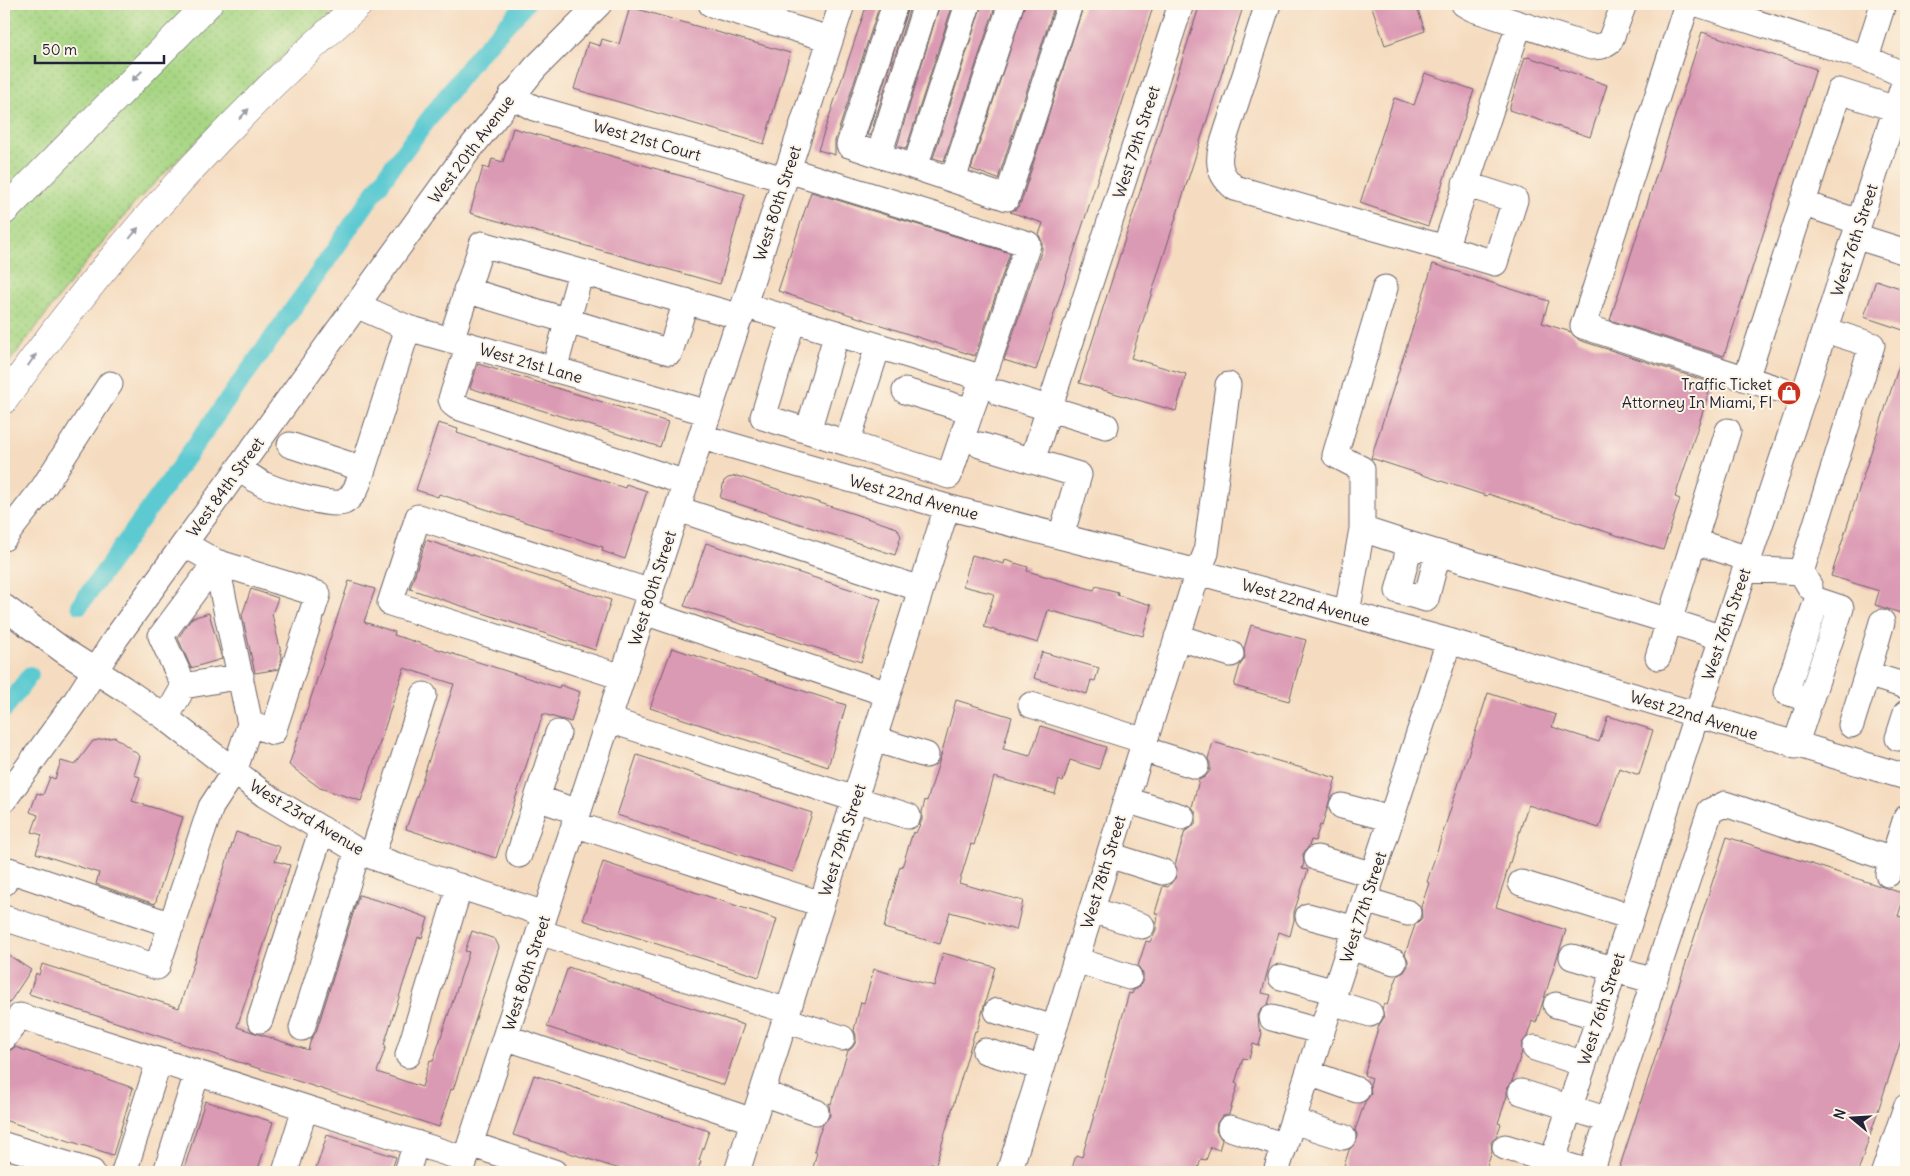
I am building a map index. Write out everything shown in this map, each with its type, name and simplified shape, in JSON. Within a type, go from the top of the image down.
[{"type":"highway","points":[[4,211],[208,4]]},
{"type":"highway","points":[[4,400],[44,342],[152,212],[268,89],[359,4]]},
{"type":"street","name":"West 20th Avenue","points":[[356,306],[465,155],[511,96],[554,48],[599,4]]},
{"type":"street","points":[[711,4],[830,39]]},
{"type":"street","name":"West 80th Street","points":[[465,1158],[842,4]]},
{"type":"street","points":[[895,4],[849,145],[1007,198],[1070,4]]},
{"type":"street","points":[[879,155],[926,4]]},
{"type":"street","points":[[915,167],[968,4]]},
{"type":"street","points":[[953,180],[1011,4]]},
{"type":"street","name":"West 79th Street","points":[[1032,461],[1181,4]]},
{"type":"street","points":[[1268,4],[1220,149],[1219,167],[1227,182],[1235,188],[1495,263],[1515,200],[1465,184]]},
{"type":"street","points":[[1464,4],[1473,9],[1584,46],[1602,46],[1607,44],[1612,37],[1624,4]]},
{"type":"street","points":[[1687,4],[1583,326],[1803,398]]},
{"type":"street","points":[[1698,4],[1866,58],[1906,76]]},
{"type":"street","points":[[1866,58],[1883,4]]},
{"type":"street","points":[[1445,248],[1519,25]]},
{"type":"street","name":"West 76th Street","points":[[1551,1167],[1696,716],[1803,398],[1906,76]]},
{"type":"street","points":[[1746,379],[1839,91],[1896,109]]},
{"type":"street","name":"West 21st Court","points":[[511,96],[534,108],[786,175],[1028,244],[991,386]]},
{"type":"street","points":[[1802,204],[1906,252]]},
{"type":"street","points":[[686,483],[457,407],[453,404],[452,399],[466,290],[482,244],[686,301],[793,320],[878,346],[1049,408],[1106,426]]},
{"type":"street","points":[[554,370],[582,272]]},
{"type":"street","points":[[1348,613],[1362,529],[1362,469],[1334,455],[1385,288]]},
{"type":"street","points":[[466,290],[670,352],[686,301]]},
{"type":"street","name":"West 21st Lane","points":[[356,306],[408,328],[709,414]]},
{"type":"street","name":"West 84th Street","points":[[4,800],[75,702],[116,638],[356,306]]},
{"type":"street","points":[[793,320],[763,417],[949,476],[971,411],[991,386]]},
{"type":"street","points":[[239,468],[264,485],[326,504],[336,504],[345,501],[352,495],[363,469],[408,328]]},
{"type":"street","points":[[1795,746],[1841,608],[1817,600],[1801,572],[1872,345],[1825,330]]},
{"type":"street","points":[[808,431],[837,333]]},
{"type":"street","points":[[847,443],[878,346]]},
{"type":"street","points":[[4,538],[44,488],[110,384]]},
{"type":"street","name":"West 78th Street","points":[[1009,1172],[1198,572],[1206,553],[1228,385]]},
{"type":"street","points":[[905,391],[971,411]]},
{"type":"street","points":[[1658,657],[1728,431]]},
{"type":"street","name":"West 22nd Avenue","points":[[702,437],[947,507],[1348,613],[1795,746],[1906,777]]},
{"type":"street","points":[[290,445],[363,469]]},
{"type":"street","points":[[980,445],[1079,475],[1061,536]]},
{"type":"street","name":"West 79th Street","points":[[737,1172],[947,507]]},
{"type":"street","points":[[678,509],[922,589]]},
{"type":"street","points":[[622,677],[390,603],[418,517],[888,694]]},
{"type":"street","points":[[1362,529],[1410,545],[1669,620],[1722,638]]},
{"type":"street","points":[[1694,542],[1747,564],[1801,572]]},
{"type":"street","points":[[184,544],[216,562],[318,594],[273,732],[250,724]]},
{"type":"street","points":[[1410,545],[1398,591],[1426,599],[1438,553]]},
{"type":"street","points":[[4,918],[157,967],[211,807],[234,772],[250,724],[216,562]]},
{"type":"street","points":[[184,686],[161,636],[216,562]]},
{"type":"street","points":[[4,607],[95,671]]},
{"type":"street","points":[[1851,724],[1882,622]]},
{"type":"street","points":[[1178,637],[1231,654]]},
{"type":"street","name":"West 77th Street","points":[[1276,1172],[1450,642]]},
{"type":"street","name":"West 23rd Avenue","points":[[95,671],[166,718],[265,795],[365,853],[403,868],[460,886],[542,923],[842,1038]]},
{"type":"street","points":[[1867,674],[1906,686]]},
{"type":"street","points":[[184,686],[241,676]]},
{"type":"street","points":[[166,718],[184,686]]},
{"type":"street","points":[[302,1028],[424,695]]},
{"type":"street","points":[[1031,705],[1196,766]]},
{"type":"street","points":[[1898,738],[1906,713]]},
{"type":"street","points":[[609,720],[908,816]]},
{"type":"street","points":[[519,855],[558,733]]},
{"type":"street","points":[[874,739],[926,755]]},
{"type":"street","points":[[537,798],[576,818],[822,904]]},
{"type":"street","points":[[1126,800],[1182,817]]},
{"type":"street","points":[[1505,1147],[1551,1167],[1590,1172],[1710,812],[1725,804],[1890,867],[1906,818]]},
{"type":"street","points":[[1342,806],[1391,819]]},
{"type":"street","points":[[260,1020],[322,829]]},
{"type":"street","points":[[1109,855],[1162,872]]},
{"type":"street","points":[[1317,858],[1373,874]]},
{"type":"street","points":[[4,883],[9,870],[172,925]]},
{"type":"street","points":[[1521,883],[1631,917]]},
{"type":"street","points":[[408,1055],[460,886]]},
{"type":"street","points":[[1365,900],[1408,913]]},
{"type":"street","points":[[1092,910],[1142,926]]},
{"type":"street","points":[[1308,916],[1353,938],[1394,962]]},
{"type":"street","points":[[1572,957],[1654,981]]},
{"type":"street","points":[[1076,960],[1129,977]]},
{"type":"street","points":[[1281,977],[1334,997],[1370,1014]]},
{"type":"street","points":[[1556,1004],[1599,1017]]},
{"type":"street","points":[[997,1010],[1054,1028]]},
{"type":"street","points":[[4,1038],[20,1016],[465,1158],[554,1172]]},
{"type":"street","points":[[1272,1018],[1322,1032]]},
{"type":"street","points":[[505,1037],[753,1121]]},
{"type":"street","points":[[1535,1048],[1584,1064]]},
{"type":"street","points":[[984,1052],[1042,1068]]},
{"type":"street","points":[[124,1172],[159,1061]]},
{"type":"street","points":[[166,1172],[197,1073]]},
{"type":"street","points":[[1309,1073],[1358,1090]]},
{"type":"street","points":[[1522,1092],[1570,1106],[1608,1120]]},
{"type":"street","points":[[762,1093],[816,1112]]},
{"type":"street","points":[[1884,1172],[1906,1107]]},
{"type":"street","points":[[285,1172],[305,1108]]},
{"type":"street","points":[[1293,1121],[1343,1137]]},
{"type":"street","points":[[1230,1128],[1285,1146]]},
{"type":"street","points":[[407,1172],[416,1143]]},
{"type":"street","points":[[4,1145],[92,1172]]},
{"type":"green space","points":[[4,4],[341,4],[261,76],[134,204],[79,271],[4,369]]},
{"type":"building","points":[[867,4],[880,4],[835,141],[835,155],[818,150]]},
{"type":"building","points":[[909,4],[911,4],[870,136],[867,135]]},
{"type":"building","points":[[940,4],[953,4],[906,149],[897,146]]},
{"type":"building","points":[[982,4],[996,4],[944,161],[933,158]]},
{"type":"building","points":[[1025,4],[1055,4],[998,179],[971,169]]},
{"type":"building","points":[[1084,4],[1154,4],[1036,370],[1004,360],[1042,249],[1039,235],[1043,223],[1010,212],[1016,209],[1021,202]]},
{"type":"building","points":[[1200,4],[1244,4],[1131,358],[1186,374],[1176,411],[1079,383]]},
{"type":"building","points":[[1371,4],[1416,4],[1425,31],[1385,45]]},
{"type":"building","points":[[630,7],[790,53],[764,144],[574,89],[588,42],[600,46],[602,39],[619,44]]},
{"type":"building","points":[[1702,32],[1816,69],[1724,356],[1610,320]]},
{"type":"building","points":[[1525,57],[1559,67],[1607,85],[1590,137],[1509,110]]},
{"type":"building","points":[[1425,73],[1474,90],[1428,226],[1360,203],[1394,98],[1414,105]]},
{"type":"building","points":[[513,128],[745,194],[720,284],[470,213],[483,167],[489,169],[492,159],[503,162]]},
{"type":"building","points":[[811,192],[1010,253],[975,356],[778,291]]},
{"type":"building","points":[[1433,264],[1549,301],[1542,323],[1571,332],[1579,340],[1712,383],[1675,497],[1680,499],[1663,550],[1371,458]]},
{"type":"building","points":[[1876,280],[1906,290],[1906,331],[1864,317]]},
{"type":"building","points":[[1903,353],[1906,354],[1906,606],[1904,614],[1875,605],[1879,591],[1831,576]]},
{"type":"building","points":[[478,364],[668,422],[660,447],[470,388]]},
{"type":"building","points":[[438,423],[458,429],[457,433],[625,488],[626,484],[647,491],[625,559],[602,551],[603,547],[439,494],[438,497],[416,490]]},
{"type":"building","points":[[737,476],[897,528],[901,536],[895,555],[720,498],[724,481]]},
{"type":"building","points":[[426,540],[611,600],[595,650],[410,589]]},
{"type":"building","points":[[706,543],[881,599],[861,662],[684,606]]},
{"type":"building","points":[[972,555],[1004,564],[1005,560],[1028,567],[1027,571],[1094,590],[1096,586],[1118,592],[1117,595],[1151,605],[1143,636],[1048,610],[1038,643],[984,627],[994,594],[963,586]]},
{"type":"building","points":[[349,581],[375,589],[364,622],[395,632],[394,635],[559,688],[560,685],[580,692],[571,722],[543,714],[496,858],[406,829],[454,684],[404,668],[361,801],[320,788],[289,765]]},
{"type":"building","points":[[251,589],[278,598],[272,614],[282,657],[279,669],[255,673],[242,615]]},
{"type":"building","points":[[209,613],[222,659],[191,668],[178,638],[192,618]]},
{"type":"building","points":[[1251,625],[1306,640],[1289,701],[1234,686],[1240,665],[1245,658],[1244,649]]},
{"type":"building","points":[[672,648],[846,705],[828,767],[650,708]]},
{"type":"building","points":[[1042,652],[1099,668],[1095,681],[1091,680],[1087,694],[1034,678]]},
{"type":"building","points":[[1488,693],[1556,715],[1552,727],[1599,742],[1608,716],[1653,730],[1639,775],[1619,768],[1599,828],[1528,805],[1496,907],[1566,930],[1536,1023],[1532,1021],[1527,1037],[1522,1043],[1522,1052],[1512,1081],[1507,1088],[1507,1096],[1498,1123],[1501,1124],[1497,1135],[1491,1142],[1492,1152],[1485,1172],[1342,1172],[1349,1150],[1356,1142],[1357,1134],[1355,1130],[1365,1102],[1371,1094],[1370,1085],[1372,1078],[1364,1075],[1379,1025],[1384,1018],[1382,1008],[1384,1004],[1387,1005],[1398,975],[1404,972],[1408,966],[1405,954],[1415,925],[1422,918],[1421,907],[1429,883],[1427,882]]},
{"type":"building","points":[[956,700],[1012,717],[1003,749],[1030,756],[1041,726],[1106,747],[1099,769],[1070,760],[1063,782],[1059,780],[1055,794],[994,777],[974,845],[971,844],[959,883],[1023,901],[1016,930],[950,912],[940,944],[884,928],[900,866],[902,867],[913,832],[916,833],[922,820],[925,800],[927,801]]},
{"type":"building","points":[[115,737],[140,756],[134,775],[140,777],[132,801],[183,817],[155,904],[96,884],[99,873],[36,853],[42,835],[32,832],[38,815],[30,812],[37,793],[43,795],[50,777],[55,779],[61,761],[75,765],[93,741]]},
{"type":"building","points":[[1213,742],[1336,778],[1322,826],[1320,825],[1315,841],[1311,840],[1303,854],[1304,863],[1302,869],[1308,870],[1294,912],[1290,936],[1279,932],[1267,973],[1262,993],[1271,995],[1268,1004],[1262,1008],[1258,1015],[1259,1028],[1262,1033],[1259,1046],[1253,1044],[1249,1059],[1243,1058],[1235,1083],[1238,1084],[1229,1114],[1221,1117],[1217,1123],[1216,1131],[1222,1140],[1219,1150],[1211,1147],[1206,1160],[1201,1159],[1197,1172],[1071,1172],[1076,1155],[1082,1157],[1129,993],[1132,994],[1143,981],[1143,974],[1138,966],[1146,941],[1150,942],[1156,930],[1158,914],[1155,913],[1163,886],[1168,887],[1176,877],[1177,869],[1175,865],[1185,831],[1196,822],[1196,813],[1192,807],[1199,780],[1210,771],[1208,759]]},
{"type":"building","points":[[637,755],[812,813],[793,872],[617,815]]},
{"type":"building","points":[[236,832],[280,847],[275,861],[290,865],[237,1027],[308,1050],[311,1039],[316,1032],[359,895],[393,905],[428,918],[422,938],[418,937],[377,1072],[422,1087],[430,1060],[433,1061],[469,952],[465,951],[472,931],[495,939],[499,947],[453,1090],[451,1089],[439,1127],[29,994],[36,973],[39,975],[42,964],[179,1008]]},
{"type":"building","points":[[1727,837],[1905,894],[1898,916],[1906,918],[1906,1025],[1858,1172],[1618,1172]]},
{"type":"building","points":[[603,862],[777,919],[759,977],[583,920]]},
{"type":"building","points":[[4,952],[31,970],[4,1011]]},
{"type":"building","points":[[943,953],[995,967],[936,1164],[931,1163],[928,1172],[812,1172],[817,1152],[814,1152],[818,1137],[823,1124],[830,1116],[829,1103],[831,1104],[848,1051],[856,1042],[854,1030],[861,1002],[864,1003],[874,969],[934,986]]},
{"type":"building","points":[[568,967],[744,1025],[724,1085],[547,1027]]},
{"type":"building","points":[[15,1047],[133,1088],[113,1155],[4,1120],[4,1066],[9,1051]]},
{"type":"building","points":[[534,1075],[709,1131],[697,1172],[629,1172],[513,1135]]},
{"type":"building","points":[[205,1101],[273,1122],[257,1172],[183,1172]]},
{"type":"building","points":[[327,1135],[396,1157],[391,1172],[315,1172]]},
{"type":"waterway","points":[[80,605],[308,288],[392,167],[477,56],[526,4]]},
{"type":"waterway","points":[[4,710],[30,675]]},
{"type":"place","name":"Traffic Ticket Attorney In Miami, Fl","points":[[1789,393]]}]
